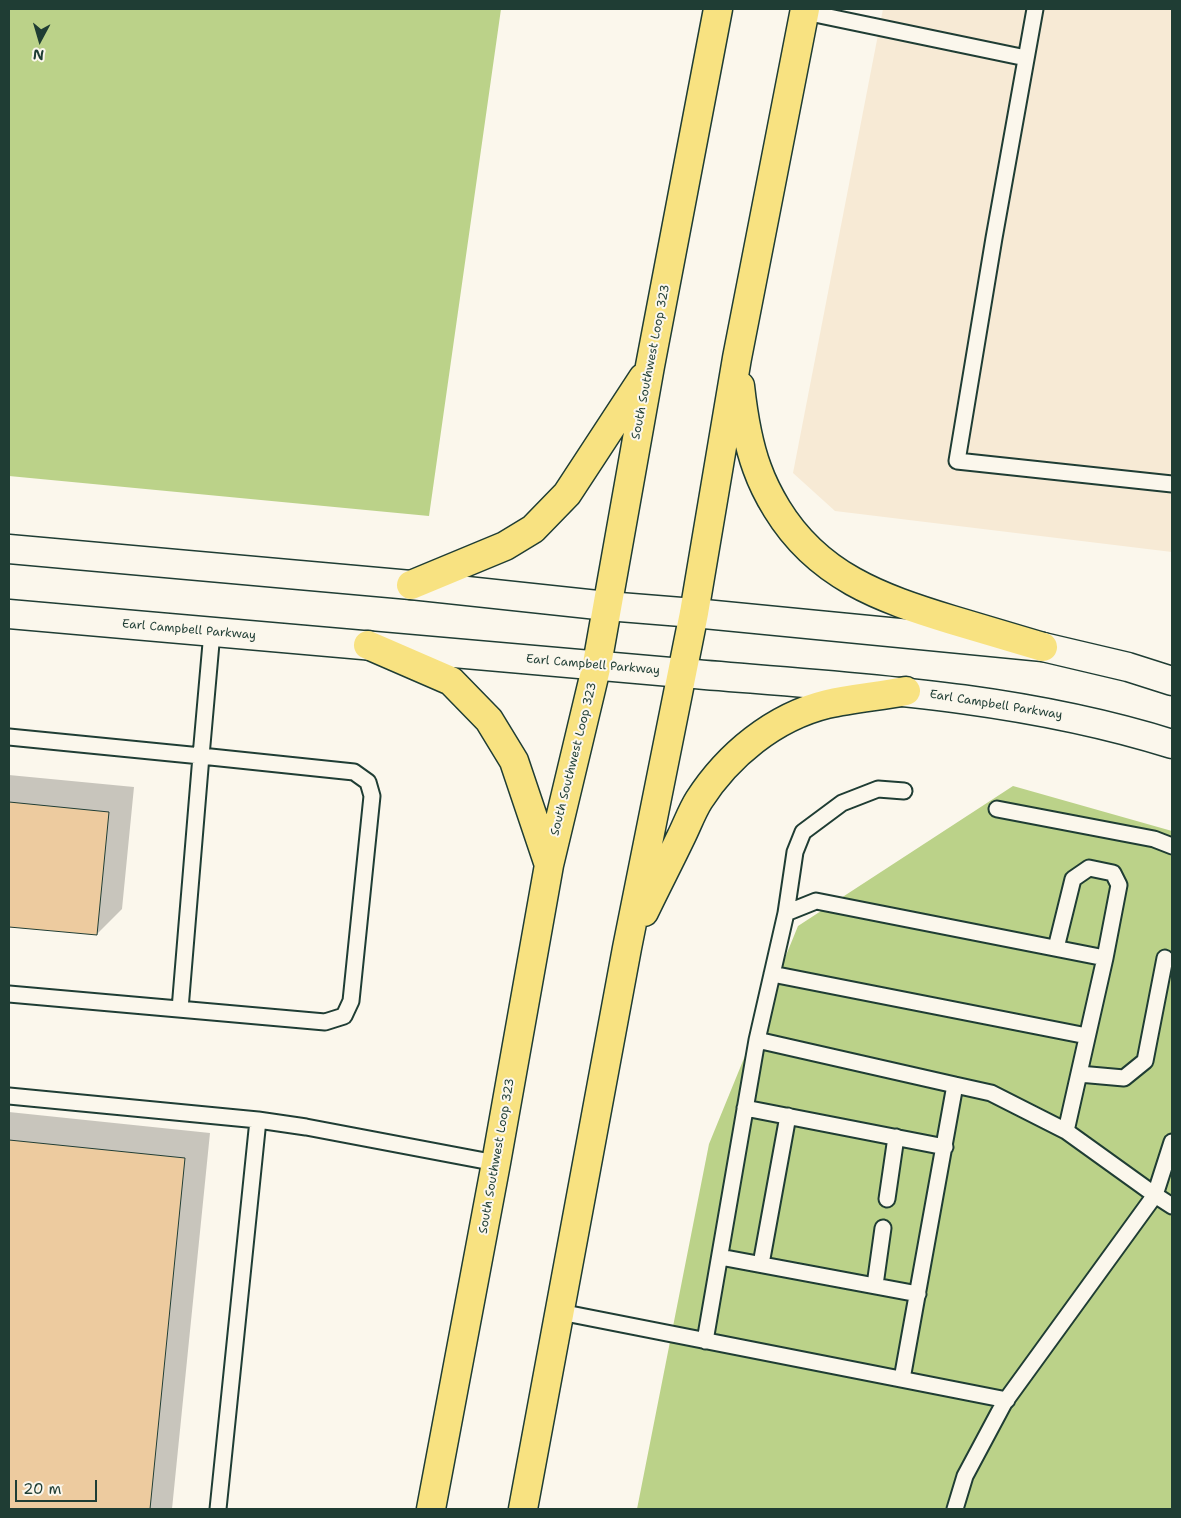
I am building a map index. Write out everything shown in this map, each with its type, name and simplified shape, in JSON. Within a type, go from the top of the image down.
[{"type":"highway","name":"South Southwest Loop 323","points":[[431,1509],[496,1163],[549,865],[597,664],[650,366],[718,9]]},
{"type":"highway","points":[[523,1509],[627,948],[694,613],[737,358],[805,10]]},
{"type":"highway","points":[[737,358],[743,408],[757,468],[768,494],[781,516],[808,549],[840,576],[879,596],[904,606],[1043,647]]},
{"type":"highway","points":[[411,585],[505,546],[533,529],[567,494],[650,366]]},
{"type":"highway","points":[[368,644],[451,681],[489,720],[514,761],[549,865]]},
{"type":"highway","points":[[627,948],[698,802],[710,784],[737,754],[763,733],[806,711],[827,704],[906,691]]},
{"type":"main road","points":[[9,549],[411,585],[606,606],[1043,647],[1128,667],[1172,681]]},
{"type":"main road","name":"Earl Campbell Parkway","points":[[9,614],[906,691],[1048,712],[1172,744]]},
{"type":"lane","points":[[1035,9],[957,461],[1172,484]]},
{"type":"lane","points":[[805,10],[1026,58]]},
{"type":"lane","points":[[180,1008],[212,632]]},
{"type":"lane","points":[[9,737],[354,772],[368,782],[372,796],[351,1001],[344,1016],[325,1022],[9,994]]},
{"type":"lane","points":[[706,1341],[757,1040],[786,913],[794,852],[803,832],[842,803],[878,789],[904,791]]},
{"type":"lane","points":[[997,809],[1154,839],[1172,846]]},
{"type":"lane","points":[[1056,948],[1073,879],[1089,868],[1113,873],[1119,885],[1105,958],[1066,1131]]},
{"type":"lane","points":[[786,913],[816,901],[1105,958]]},
{"type":"lane","points":[[1079,1074],[1124,1078],[1145,1061],[1164,958]]},
{"type":"lane","points":[[772,974],[1087,1036]]},
{"type":"lane","points":[[757,1040],[991,1093],[1066,1131],[1172,1206]]},
{"type":"lane","points":[[902,1380],[955,1085]]},
{"type":"lane","points":[[9,1096],[258,1120],[306,1127],[496,1163]]},
{"type":"lane","points":[[746,1108],[945,1147]]},
{"type":"lane","points":[[760,1264],[788,1116]]},
{"type":"lane","points":[[218,1509],[258,1120]]},
{"type":"lane","points":[[887,1199],[896,1136]]},
{"type":"lane","points":[[955,1509],[965,1476],[1007,1400],[1155,1195],[1172,1142]]},
{"type":"lane","points":[[875,1286],[883,1228]]},
{"type":"lane","points":[[720,1257],[918,1294]]},
{"type":"lane","points":[[560,1312],[1007,1400]]},
{"type":"shaded area","points":[[883,9],[1172,9],[1172,552],[835,511],[793,473]]},
{"type":"green space","points":[[9,9],[501,9],[429,516],[9,476]]},
{"type":"green space","points":[[1013,786],[1172,831],[1172,1509],[637,1509],[709,1144],[798,926]]},
{"type":"building","points":[[9,802],[109,812],[97,935],[9,927]]},
{"type":"building","points":[[9,1140],[185,1158],[150,1509],[9,1509]]}]
